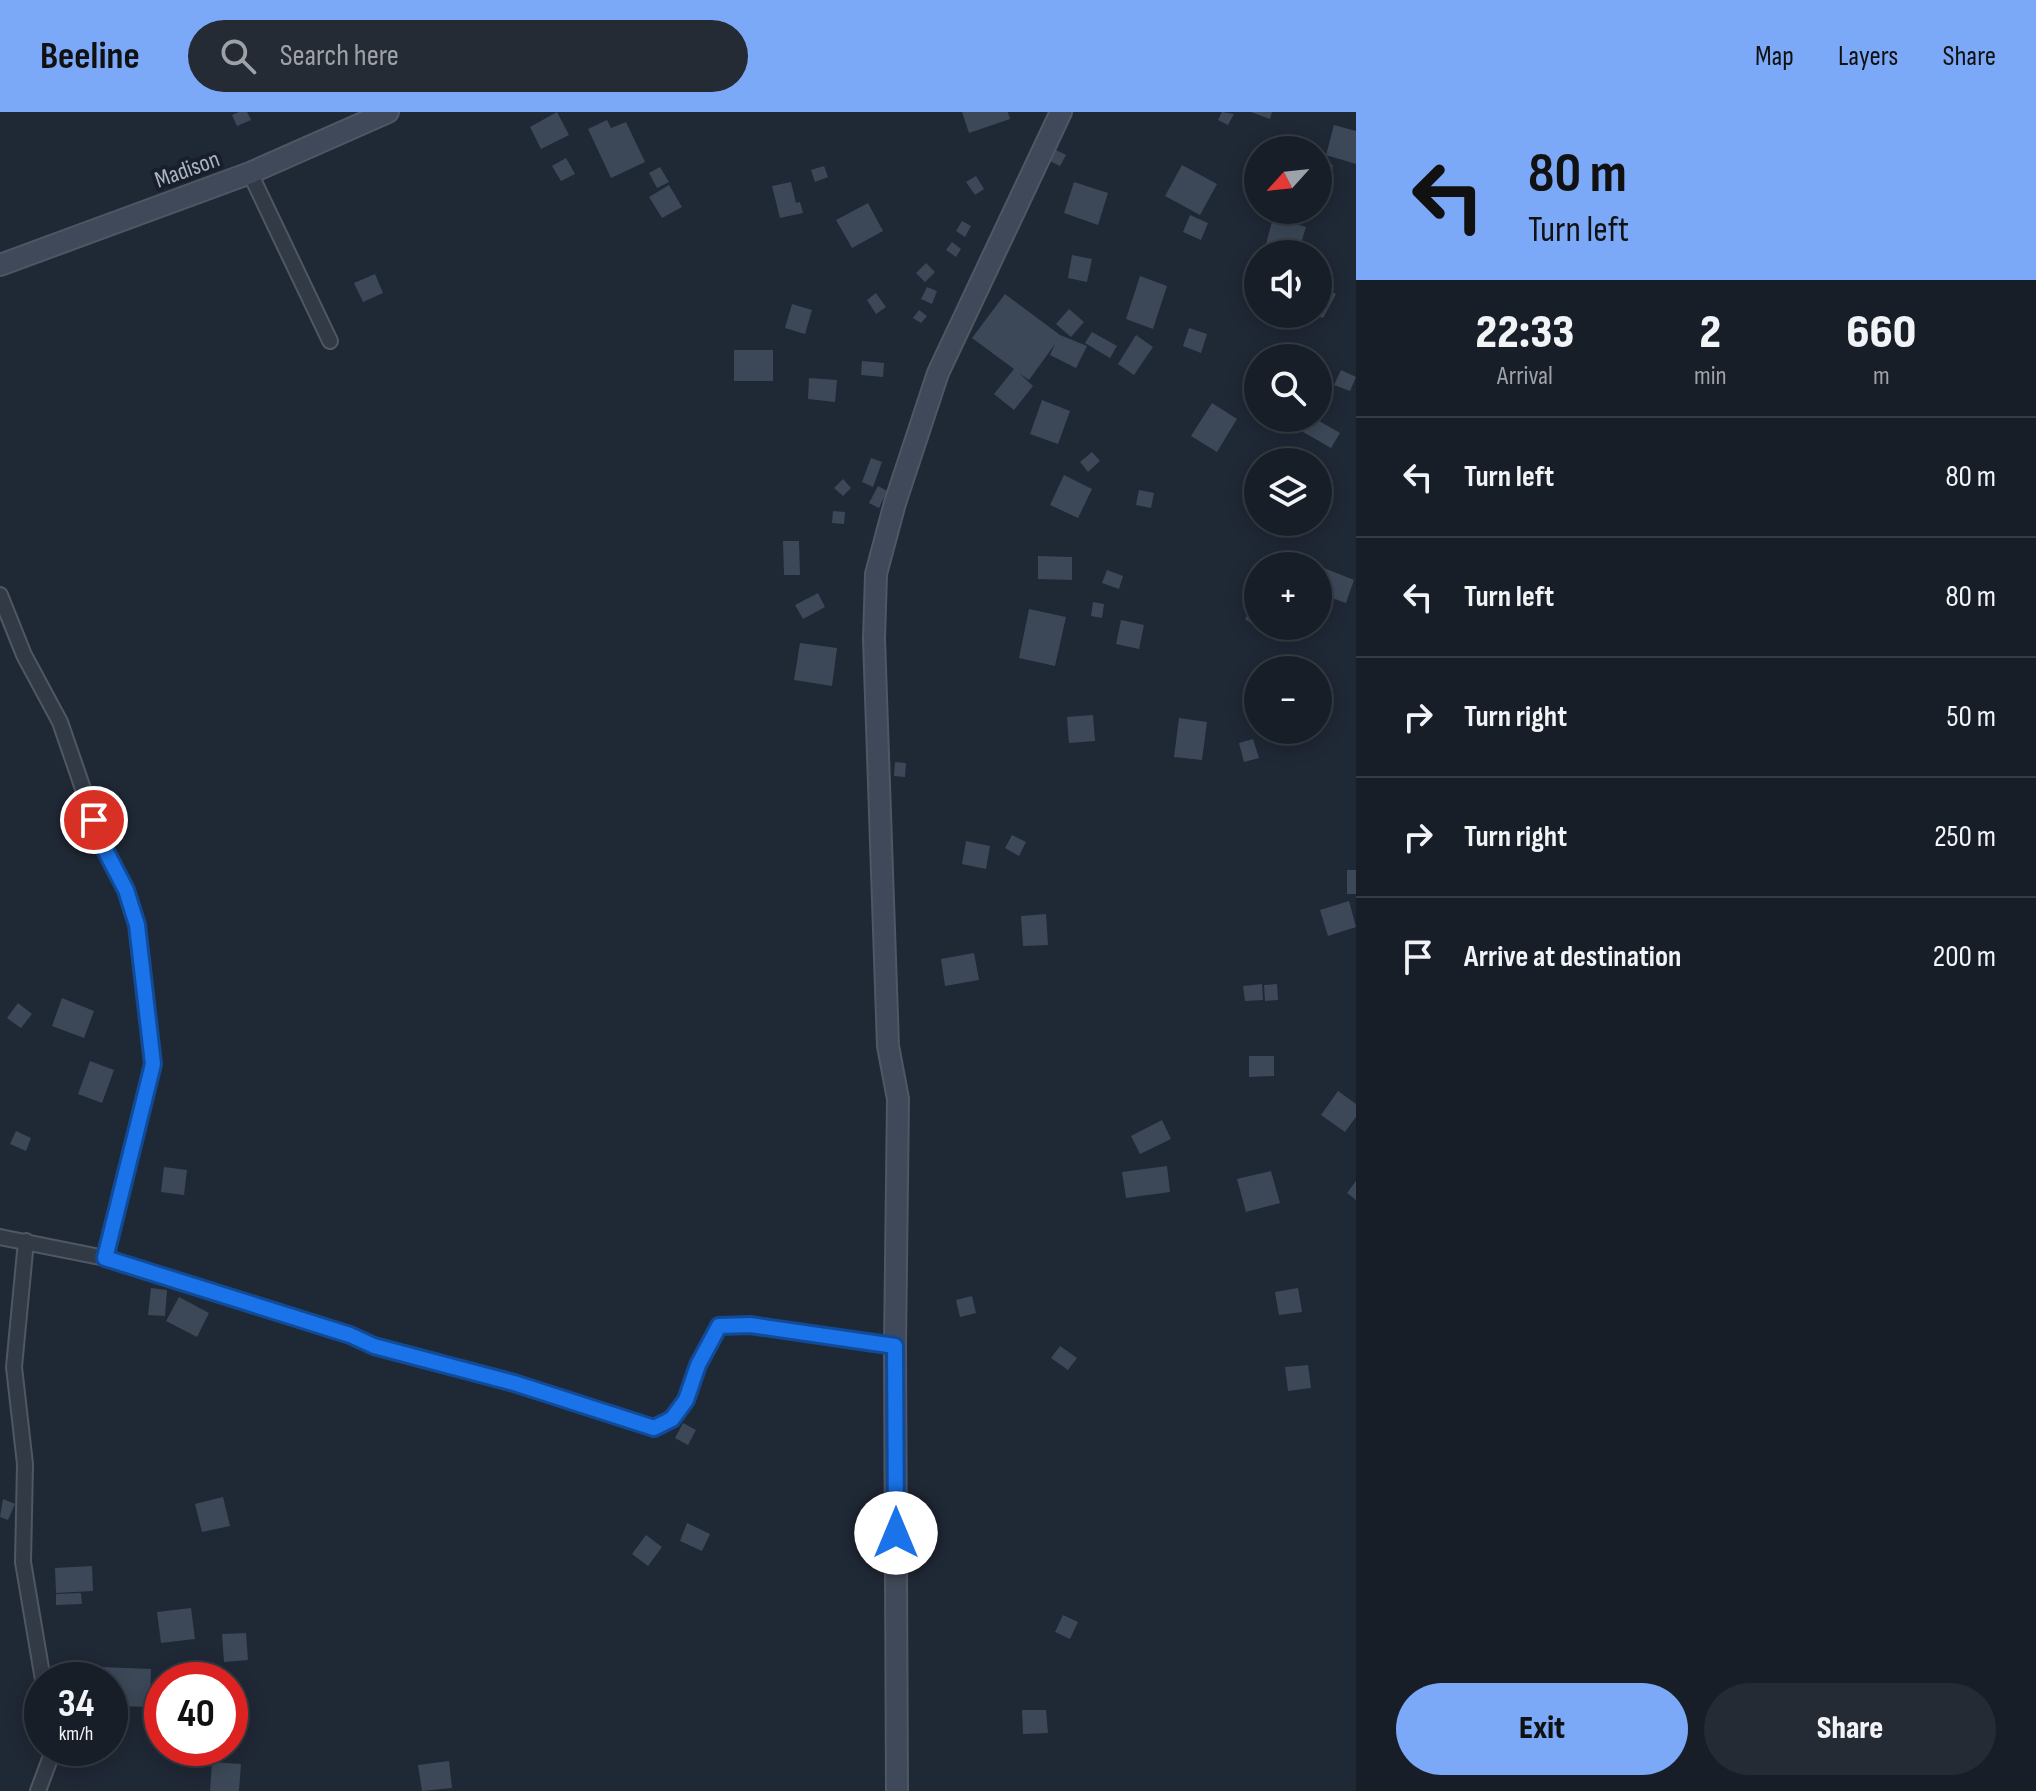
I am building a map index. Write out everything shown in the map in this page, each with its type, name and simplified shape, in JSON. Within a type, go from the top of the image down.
[{"type":"street","name":"Madison","points":[[0,265],[250,173],[388,112]]},
{"type":"street","points":[[897,1791],[895,1346],[898,1099],[888,1046],[874,639],[876,574],[895,503],[938,373],[1061,112]]},
{"type":"street","points":[[250,173],[330,341]]},
{"type":"street","points":[[0,595],[24,655],[60,722],[102,844],[126,890],[137,925],[153,1064],[105,1258]]},
{"type":"street","points":[[0,1237],[105,1258],[350,1335],[374,1346],[514,1383],[654,1428],[672,1419],[686,1400],[698,1365],[719,1326],[750,1325],[895,1346]]},
{"type":"street","points":[[26,1241],[14,1367],[25,1464],[23,1562],[40,1662]]},
{"type":"street","points":[[38,1791],[47,1766]]},
{"type":"building","points":[[247,112],[251,120],[237,126],[232,115]]},
{"type":"building","points":[[557,112],[569,135],[541,149],[530,127]]},
{"type":"building","points":[[962,112],[1008,112],[1010,119],[969,133]]},
{"type":"building","points":[[1222,112],[1234,114],[1228,125],[1218,120]]},
{"type":"building","points":[[1251,112],[1272,112],[1270,119]]},
{"type":"building","points":[[607,120],[611,128],[626,122],[645,162],[611,178],[588,129]]},
{"type":"building","points":[[1334,125],[1356,131],[1356,164],[1332,157]]},
{"type":"building","points":[[1054,149],[1066,155],[1060,166],[1048,160]]},
{"type":"building","points":[[566,158],[575,174],[561,181],[552,166]]},
{"type":"building","points":[[1182,165],[1217,184],[1200,215],[1165,196]]},
{"type":"building","points":[[824,166],[828,177],[815,182],[811,170]]},
{"type":"building","points":[[660,167],[669,182],[657,188],[649,173]]},
{"type":"building","points":[[976,176],[984,189],[975,195],[966,182]]},
{"type":"building","points":[[791,182],[796,203],[800,202],[803,213],[780,218],[772,186]]},
{"type":"building","points":[[1074,182],[1108,193],[1098,225],[1064,213]]},
{"type":"building","points":[[669,185],[682,207],[662,218],[649,197]]},
{"type":"building","points":[[868,203],[883,231],[852,248],[836,220]]},
{"type":"building","points":[[1190,215],[1208,223],[1201,240],[1183,232]]},
{"type":"building","points":[[962,221],[971,226],[965,237],[956,231]]},
{"type":"building","points":[[1271,224],[1306,227],[1302,240],[1267,240]]},
{"type":"building","points":[[952,242],[961,249],[956,257],[946,250]]},
{"type":"building","points":[[1072,255],[1092,259],[1087,282],[1068,278]]},
{"type":"building","points":[[926,263],[935,272],[925,282],[916,273]]},
{"type":"building","points":[[375,274],[383,293],[363,302],[354,283]]},
{"type":"building","points":[[1140,276],[1167,286],[1153,329],[1126,319]]},
{"type":"building","points":[[927,287],[937,291],[932,304],[921,299]]},
{"type":"building","points":[[876,293],[886,307],[876,314],[867,300]]},
{"type":"building","points":[[1005,294],[1060,335],[1087,346],[1076,368],[1050,355],[1055,344],[1029,380],[1019,373],[1033,386],[1014,410],[994,394],[1014,369],[972,338]]},
{"type":"building","points":[[792,304],[812,310],[805,334],[785,328]]},
{"type":"building","points":[[1069,309],[1084,322],[1071,337],[1056,324]]},
{"type":"building","points":[[919,310],[927,316],[921,323],[913,318]]},
{"type":"building","points":[[1189,328],[1207,334],[1201,353],[1183,346]]},
{"type":"building","points":[[1092,332],[1117,346],[1110,358],[1085,343]]},
{"type":"building","points":[[1136,335],[1153,347],[1134,375],[1118,364]]},
{"type":"building","points":[[734,350],[773,350],[773,381],[734,381]]},
{"type":"building","points":[[862,361],[884,363],[883,377],[861,375]]},
{"type":"building","points":[[1341,370],[1356,377],[1350,391],[1334,385]]},
{"type":"building","points":[[809,378],[837,380],[835,402],[808,399]]},
{"type":"building","points":[[1042,400],[1070,411],[1058,444],[1030,434]]},
{"type":"building","points":[[1212,403],[1237,419],[1217,452],[1191,436]]},
{"type":"building","points":[[1332,428],[1340,433],[1331,448],[1303,432],[1332,432]]},
{"type":"building","points":[[1092,452],[1100,461],[1088,472],[1080,462]]},
{"type":"building","points":[[871,458],[882,462],[873,487],[862,482]]},
{"type":"building","points":[[1064,475],[1092,489],[1078,518],[1050,505]]},
{"type":"building","points":[[843,479],[851,488],[843,496],[834,488]]},
{"type":"building","points":[[878,486],[887,491],[879,508],[869,503]]},
{"type":"building","points":[[1139,490],[1154,493],[1151,508],[1136,505]]},
{"type":"building","points":[[833,511],[845,512],[844,524],[832,523]]},
{"type":"building","points":[[783,541],[799,541],[800,575],[784,575]]},
{"type":"building","points":[[1038,556],[1072,557],[1072,580],[1038,579]]},
{"type":"building","points":[[1107,570],[1123,576],[1119,589],[1102,583]]},
{"type":"building","points":[[1332,571],[1354,580],[1346,603],[1332,598]]},
{"type":"building","points":[[818,593],[825,607],[803,619],[795,605]]},
{"type":"building","points":[[1093,602],[1104,604],[1102,618],[1091,616]]},
{"type":"building","points":[[1029,609],[1066,617],[1055,666],[1019,658]]},
{"type":"building","points":[[1121,620],[1144,625],[1139,649],[1116,644]]},
{"type":"building","points":[[800,643],[837,648],[832,686],[794,680]]},
{"type":"building","points":[[1093,715],[1095,741],[1069,743],[1067,717]]},
{"type":"building","points":[[1179,718],[1207,722],[1202,760],[1174,757]]},
{"type":"building","points":[[1239,743],[1255,744],[1259,758],[1244,762]]},
{"type":"building","points":[[895,762],[906,763],[905,777],[894,776]]},
{"type":"building","points":[[1012,835],[1026,842],[1019,856],[1005,848]]},
{"type":"building","points":[[966,841],[990,846],[986,869],[962,864]]},
{"type":"building","points":[[1347,870],[1356,870],[1356,894],[1347,894]]},
{"type":"building","points":[[1349,901],[1356,927],[1328,936],[1320,910]]},
{"type":"building","points":[[1046,914],[1048,945],[1023,946],[1021,916]]},
{"type":"building","points":[[974,953],[979,980],[945,986],[941,959]]},
{"type":"building","points":[[1262,984],[1263,1000],[1245,1001],[1243,986]]},
{"type":"building","points":[[1277,984],[1278,1000],[1265,1001],[1264,985]]},
{"type":"building","points":[[62,998],[94,1011],[84,1038],[52,1026]]},
{"type":"building","points":[[18,1003],[32,1014],[21,1028],[7,1018]]},
{"type":"building","points":[[1249,1056],[1274,1056],[1274,1076],[1249,1077]]},
{"type":"building","points":[[90,1061],[114,1070],[102,1103],[78,1094]]},
{"type":"building","points":[[1338,1091],[1356,1104],[1356,1117],[1345,1132],[1321,1115]]},
{"type":"building","points":[[1162,1120],[1171,1139],[1140,1154],[1131,1136]]},
{"type":"building","points":[[16,1131],[31,1138],[26,1151],[10,1144]]},
{"type":"building","points":[[1167,1166],[1170,1192],[1126,1198],[1122,1172]]},
{"type":"building","points":[[164,1167],[187,1170],[184,1195],[161,1192]]},
{"type":"building","points":[[1271,1171],[1280,1203],[1246,1212],[1237,1179]]},
{"type":"building","points":[[1356,1181],[1356,1200],[1347,1193]]},
{"type":"building","points":[[151,1288],[167,1290],[165,1316],[148,1315]]},
{"type":"building","points":[[1298,1288],[1302,1312],[1279,1315],[1275,1292]]},
{"type":"building","points":[[972,1296],[976,1313],[960,1317],[956,1300]]},
{"type":"building","points":[[179,1297],[209,1313],[197,1337],[166,1321]]},
{"type":"building","points":[[1060,1346],[1077,1358],[1068,1370],[1051,1358]]},
{"type":"building","points":[[1308,1365],[1311,1388],[1288,1391],[1285,1367]]},
{"type":"building","points":[[683,1423],[696,1430],[688,1445],[675,1438]]},
{"type":"building","points":[[223,1497],[230,1526],[202,1532],[195,1504]]},
{"type":"building","points":[[3,1499],[15,1504],[8,1520],[0,1517]]},
{"type":"building","points":[[687,1523],[710,1534],[702,1551],[680,1541]]},
{"type":"building","points":[[646,1535],[662,1547],[648,1566],[632,1554]]},
{"type":"building","points":[[92,1566],[93,1591],[56,1593],[55,1568]]},
{"type":"building","points":[[81,1593],[82,1604],[56,1605],[56,1594]]},
{"type":"building","points":[[191,1608],[195,1639],[161,1643],[157,1612]]},
{"type":"building","points":[[1063,1615],[1078,1622],[1070,1639],[1055,1632]]},
{"type":"building","points":[[246,1633],[248,1660],[224,1662],[222,1634]]},
{"type":"building","points":[[128,1668],[144,1669],[144,1707],[128,1706]]},
{"type":"building","points":[[1022,1710],[1046,1710],[1048,1733],[1023,1734]]},
{"type":"building","points":[[449,1761],[452,1788],[422,1791],[418,1765]]},
{"type":"building","points":[[212,1766],[241,1766],[239,1791],[210,1791]]},
{"type":"route","points":[[94,820],[102,844],[126,890],[137,925],[153,1064],[105,1258],[350,1335],[374,1346],[514,1383],[654,1428],[672,1419],[686,1400],[698,1365],[719,1326],[750,1325],[895,1346],[896,1533]]}]
